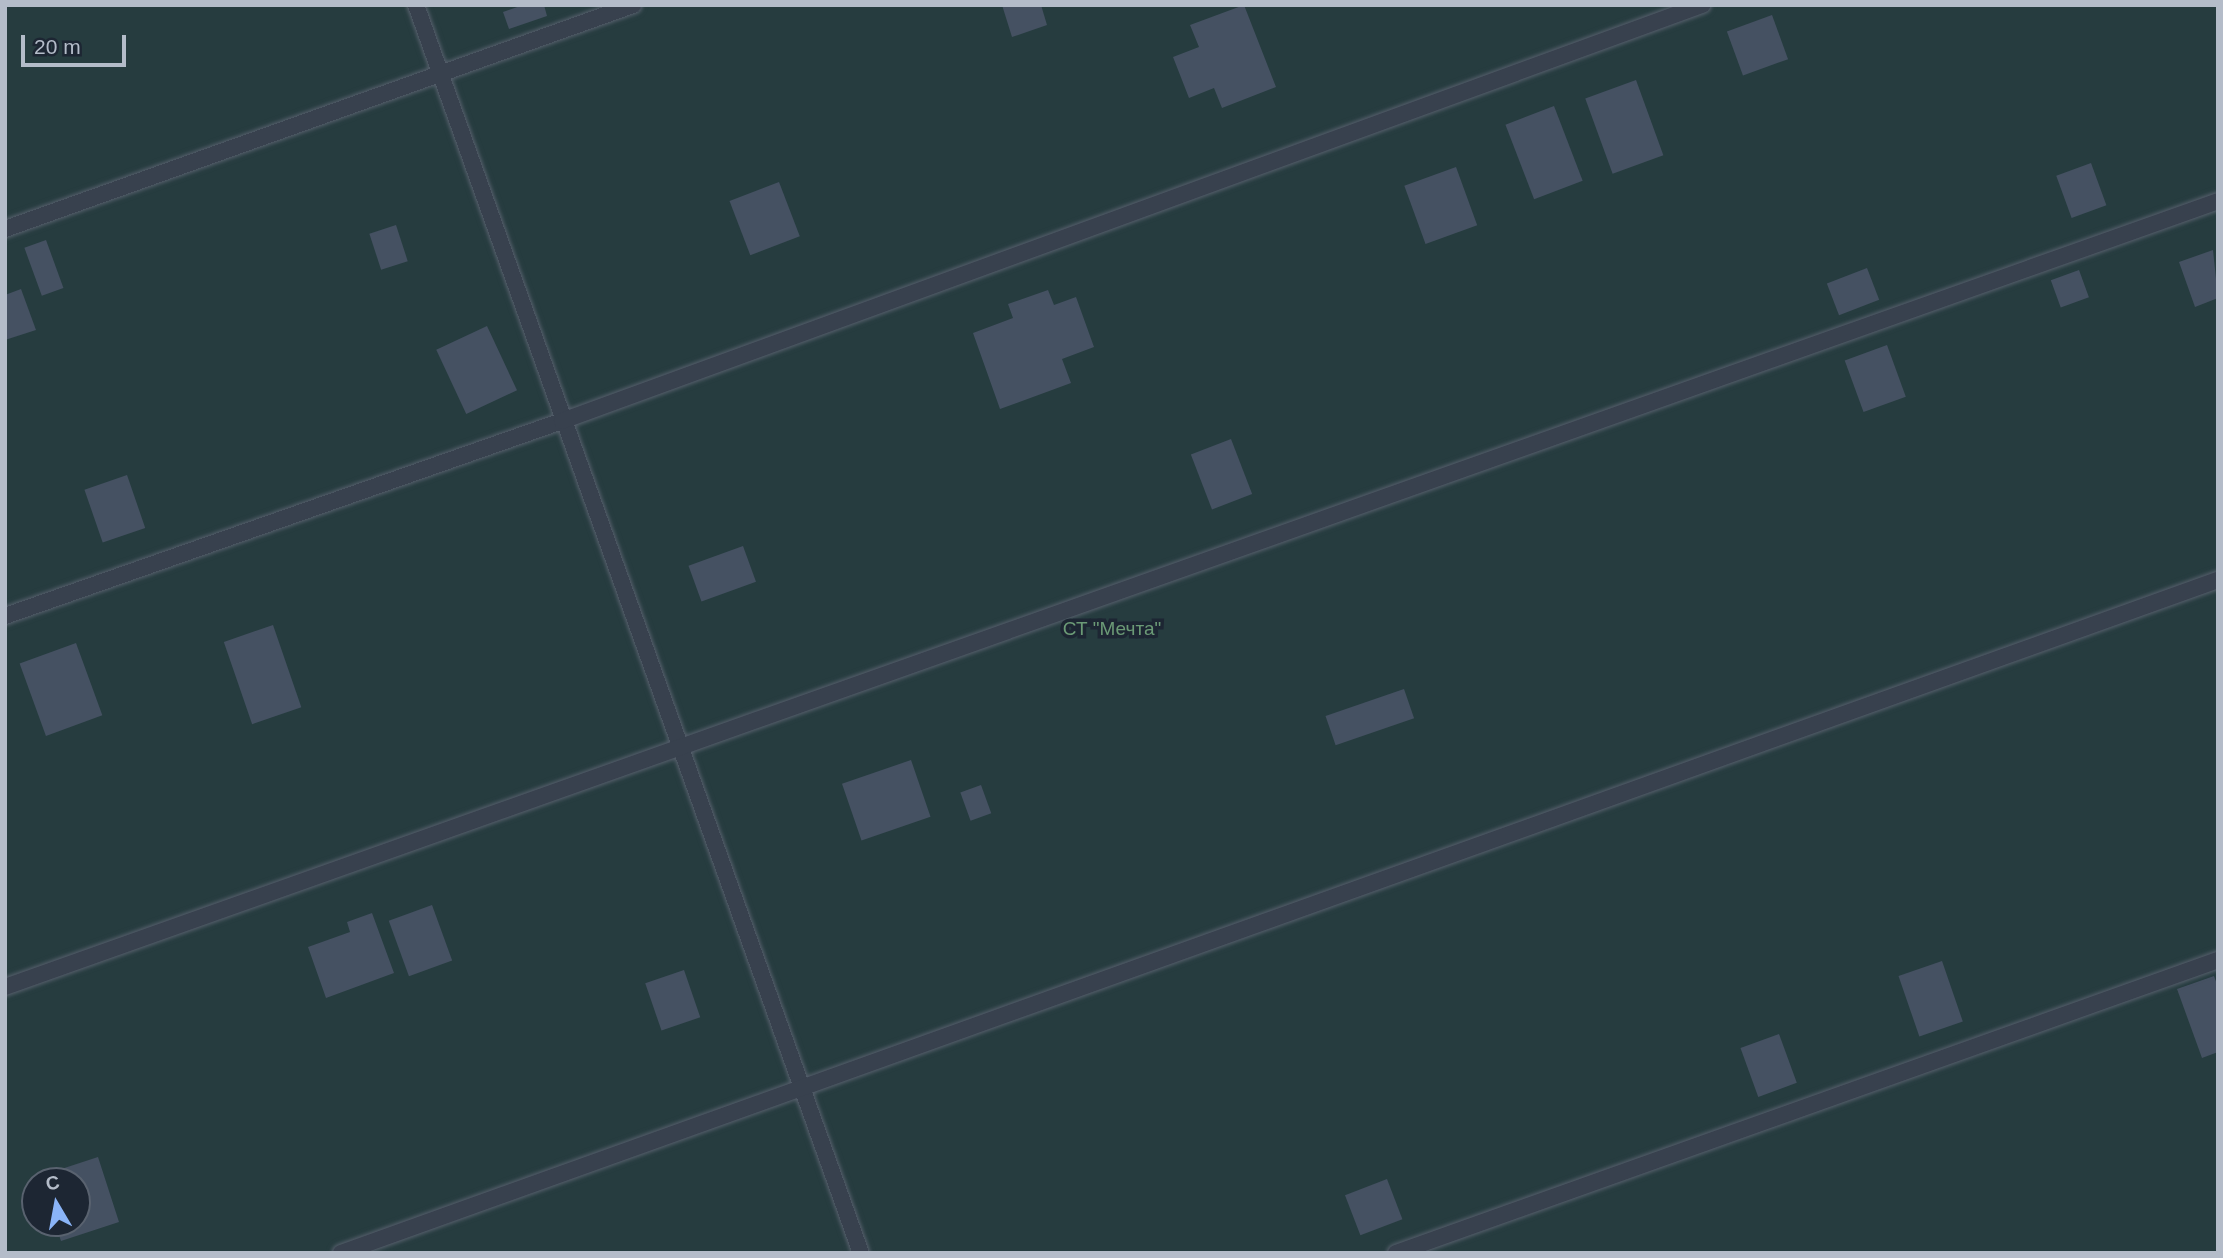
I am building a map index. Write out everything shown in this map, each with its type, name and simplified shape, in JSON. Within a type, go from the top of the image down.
[{"type":"lane","points":[[416,5],[443,72],[562,421],[861,1253]]},
{"type":"lane","points":[[5,229],[633,5]]},
{"type":"lane","points":[[5,615],[562,421],[1702,5]]},
{"type":"lane","points":[[5,987],[2218,201]]},
{"type":"lane","points":[[341,1253],[2218,580]]},
{"type":"lane","points":[[1396,1253],[2218,960]]},
{"type":"green space","name":"СТ \"Мечта\"","points":[[5,5],[2218,5],[2218,1253],[5,1253]]},
{"type":"building","points":[[523,5],[544,5],[547,16],[509,29],[503,12]]},
{"type":"building","points":[[1002,5],[1041,5],[1047,25],[1012,37]]},
{"type":"building","points":[[1244,5],[1276,87],[1222,108],[1214,88],[1189,98],[1173,57],[1199,47],[1190,25]]},
{"type":"building","points":[[1772,15],[1788,59],[1743,76],[1727,31]]},
{"type":"building","points":[[1636,80],[1663,155],[1613,174],[1585,98]]},
{"type":"building","points":[[1554,106],[1583,181],[1534,199],[1505,125]]},
{"type":"building","points":[[2091,163],[2106,205],[2072,218],[2056,176]]},
{"type":"building","points":[[1456,167],[1477,225],[1426,244],[1404,186]]},
{"type":"building","points":[[779,182],[800,236],[750,255],[730,201]]},
{"type":"building","points":[[396,225],[408,261],[381,270],[369,234]]},
{"type":"building","points":[[46,240],[63,288],[42,296],[24,248]]},
{"type":"building","points":[[2213,250],[2218,298],[2195,307],[2179,262]]},
{"type":"building","points":[[1867,268],[1879,300],[1839,315],[1827,283]]},
{"type":"building","points":[[2079,270],[2089,297],[2061,308],[2051,280]]},
{"type":"building","points":[[21,289],[36,330],[5,340],[5,295]]},
{"type":"building","points":[[1048,290],[1054,305],[1076,297],[1094,347],[1062,359],[1071,383],[1000,409],[973,333],[1013,318],[1008,304]]},
{"type":"building","points":[[487,326],[517,390],[466,414],[436,350]]},
{"type":"building","points":[[1887,345],[1906,397],[1864,412],[1845,360]]},
{"type":"building","points":[[1231,439],[1252,494],[1212,509],[1191,454]]},
{"type":"building","points":[[127,475],[145,528],[103,543],[84,490]]},
{"type":"building","points":[[743,546],[756,582],[701,602],[688,566]]},
{"type":"building","points":[[273,625],[301,707],[252,724],[224,642]]},
{"type":"building","points":[[76,643],[102,715],[46,736],[20,664]]},
{"type":"building","points":[[1404,689],[1414,718],[1336,745],[1326,716]]},
{"type":"building","points":[[911,760],[931,817],[862,840],[842,784]]},
{"type":"building","points":[[981,785],[991,813],[971,821],[960,793]]},
{"type":"building","points":[[432,905],[452,960],[409,976],[389,921]]},
{"type":"building","points":[[372,913],[394,973],[326,998],[308,947],[350,932],[347,922]]},
{"type":"building","points":[[1942,961],[1963,1022],[1919,1036],[1899,976]]},
{"type":"building","points":[[684,970],[700,1017],[662,1031],[645,983]]},
{"type":"building","points":[[2214,976],[2218,987],[2218,1052],[2202,1058],[2177,989]]},
{"type":"building","points":[[1779,1034],[1797,1083],[1758,1097],[1740,1048]]},
{"type":"building","points":[[98,1157],[119,1222],[91,1231],[91,1167],[67,1167]]},
{"type":"building","points":[[1387,1179],[1402,1219],[1360,1235],[1345,1195]]}]
